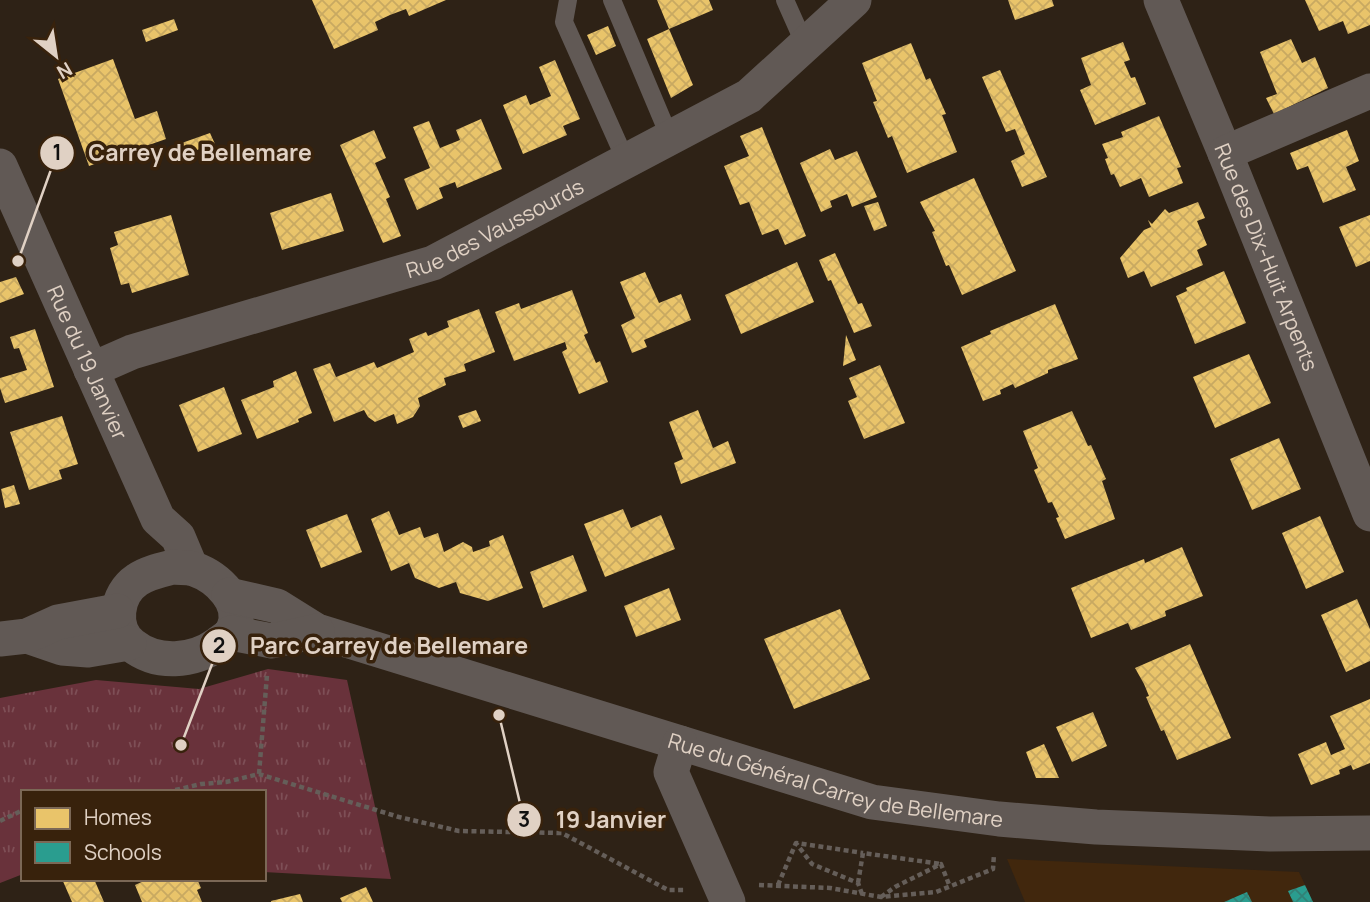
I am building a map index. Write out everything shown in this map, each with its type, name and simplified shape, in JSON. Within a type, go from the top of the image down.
[{"type":"street","name":"Rue des Vaussourds","points":[[91,370],[132,352],[433,263],[749,96],[853,0]]},
{"type":"street","name":"Rue des Dix-Huit Arpents","points":[[1161,0],[1370,514]]},
{"type":"street","points":[[1225,153],[1370,91]]},
{"type":"street","name":"Rue du 19 Janvier","points":[[0,166],[158,519],[178,537],[191,568]]},
{"type":"street","points":[[155,572],[150,545],[158,519]]},
{"type":"street","points":[[191,568],[208,575],[229,594],[235,607],[236,623],[232,633],[204,654],[179,660],[143,653],[123,627],[125,592],[136,580],[155,572],[191,568]]},
{"type":"street","name":"Rue du Général Carrey de Bellemare","points":[[229,594],[277,606],[317,631],[872,802],[999,819],[1096,827],[1370,833]]},
{"type":"street","points":[[13,637],[62,648],[88,650],[123,627]]},
{"type":"street","name":"Rue du Général Carrey de Bellemare","points":[[232,633],[272,640],[317,631]]},
{"type":"street","points":[[680,743],[671,772],[725,896]]},
{"type":"lane","points":[[568,0],[564,22],[626,161]]},
{"type":"lane","points":[[611,0],[670,138]]},
{"type":"lane","points":[[785,0],[804,45]]},
{"type":"path","points":[[259,774],[268,669]]},
{"type":"path","points":[[176,790],[259,774],[399,817],[459,831],[562,834],[668,890],[725,896],[763,884],[830,888],[881,897],[936,892],[993,869],[999,819]]},
{"type":"path","points":[[0,821],[21,811]]},
{"type":"path","points":[[778,885],[796,843]]},
{"type":"path","points":[[796,843],[941,864]]},
{"type":"path","points":[[796,843],[812,864],[858,883]]},
{"type":"path","points":[[862,894],[858,883],[863,853]]},
{"type":"path","points":[[941,864],[950,887]]},
{"type":"path","points":[[881,897],[941,864]]},
{"type":"shaded area","points":[[1007,859],[1299,872],[1313,902],[1025,902]]},
{"type":"green space","points":[[268,669],[347,680],[391,879],[266,872],[266,790],[21,790],[21,875],[0,883],[0,698],[96,680],[199,689]]},
{"type":"building: Homes","points":[[312,0],[446,0],[409,16],[406,9],[390,15],[375,22],[378,30],[334,49]]},
{"type":"building: Homes","points":[[657,0],[709,0],[713,10],[669,29]]},
{"type":"building: Homes","points":[[1008,0],[1052,0],[1054,6],[1015,20]]},
{"type":"building: Homes","points":[[1305,0],[1370,0],[1370,25],[1348,34],[1343,21],[1319,31]]},
{"type":"building: Homes","points":[[174,19],[178,30],[146,42],[142,30]]},
{"type":"building: Homes","points":[[608,26],[616,46],[596,55],[587,35]]},
{"type":"building: Homes","points":[[669,29],[693,85],[671,98],[647,39]]},
{"type":"building: Homes","points":[[1291,39],[1302,63],[1315,57],[1328,88],[1274,114],[1266,98],[1277,94],[1260,52]]},
{"type":"building: Homes","points":[[1123,42],[1130,60],[1124,62],[1131,78],[1135,77],[1146,104],[1095,125],[1080,90],[1091,85],[1081,58]]},
{"type":"building: Homes","points":[[911,43],[926,80],[930,78],[946,114],[942,115],[957,152],[907,173],[892,136],[888,138],[873,102],[877,101],[862,63]]},
{"type":"building: Homes","points":[[113,59],[135,119],[157,111],[166,139],[89,166],[58,79]]},
{"type":"building: Homes","points":[[555,60],[580,119],[563,126],[567,135],[523,154],[503,105],[526,95],[530,105],[551,96],[539,67]]},
{"type":"building: Homes","points":[[1000,70],[1047,177],[1022,187],[1011,161],[1025,154],[1015,129],[1006,132],[982,77]]},
{"type":"building: Homes","points":[[1159,116],[1181,167],[1177,168],[1183,183],[1149,197],[1141,178],[1120,187],[1114,174],[1111,175],[1102,144],[1123,137],[1121,132]]},
{"type":"building: Homes","points":[[481,119],[502,169],[457,188],[455,182],[439,188],[443,198],[417,210],[404,179],[430,168],[413,127],[429,121],[440,148],[460,140],[456,130]]},
{"type":"building: Homes","points":[[762,127],[806,236],[785,245],[778,229],[762,235],[749,202],[740,205],[724,166],[749,156],[740,136]]},
{"type":"building: Homes","points":[[374,130],[386,158],[375,163],[390,197],[386,199],[401,236],[383,243],[340,145]]},
{"type":"building: Homes","points":[[1347,130],[1359,161],[1346,167],[1356,190],[1323,203],[1308,166],[1297,170],[1290,153]]},
{"type":"building: Homes","points":[[210,133],[215,144],[182,155],[179,144]]},
{"type":"building: Homes","points":[[830,149],[835,160],[857,151],[877,197],[852,207],[847,194],[830,201],[832,207],[821,212],[800,163]]},
{"type":"building: Homes","points":[[974,178],[1016,271],[962,295],[949,265],[946,266],[932,232],[935,231],[920,202]]},
{"type":"building: Homes","points":[[331,193],[344,231],[282,250],[270,213]]},
{"type":"building: Homes","points":[[878,202],[887,226],[874,231],[864,206]]},
{"type":"building: Homes","points":[[1198,202],[1205,218],[1197,221],[1207,245],[1197,250],[1203,265],[1151,287],[1144,271],[1128,278],[1120,258],[1144,230],[1151,227],[1148,220],[1152,224],[1165,209],[1169,213]]},
{"type":"building: Homes","points":[[171,215],[189,275],[132,293],[129,283],[121,285],[110,248],[118,245],[114,232]]},
{"type":"building: Homes","points":[[1370,215],[1370,261],[1356,267],[1339,227]]},
{"type":"building: Homes","points":[[835,253],[858,304],[862,303],[872,326],[854,333],[831,280],[828,281],[819,260]]},
{"type":"building: Homes","points":[[797,262],[814,302],[741,334],[725,295]]},
{"type":"building: Homes","points":[[1224,271],[1246,323],[1195,344],[1176,296],[1187,291],[1186,288]]},
{"type":"building: Homes","points":[[645,272],[659,303],[681,294],[691,320],[644,340],[647,347],[632,353],[621,325],[635,318],[620,282]]},
{"type":"building: Homes","points":[[16,277],[24,294],[0,303],[0,282]]},
{"type":"building: Homes","points":[[572,290],[588,333],[584,335],[596,363],[600,361],[608,382],[579,394],[562,352],[567,349],[565,342],[514,361],[495,312],[519,303],[521,309]]},
{"type":"building: Homes","points":[[1055,304],[1078,359],[1048,370],[1048,373],[1015,388],[1013,384],[1000,390],[1001,394],[983,401],[961,347],[991,334],[990,331]]},
{"type":"building: Homes","points":[[479,309],[495,352],[464,364],[466,371],[444,378],[446,385],[418,398],[420,406],[413,417],[397,424],[394,414],[375,422],[364,410],[334,422],[313,369],[330,363],[336,377],[374,362],[377,368],[414,352],[409,339],[426,332],[428,336],[449,327],[447,321]]},
{"type":"building: Homes","points":[[35,329],[54,387],[5,403],[0,378],[27,370],[19,348],[14,349],[10,337]]},
{"type":"building: Homes","points":[[846,335],[856,360],[843,366]]},
{"type":"building: Homes","points":[[1249,354],[1271,403],[1215,428],[1193,377]]},
{"type":"building: Homes","points":[[880,365],[905,423],[864,439],[848,401],[857,397],[849,378]]},
{"type":"building: Homes","points":[[296,371],[312,413],[298,419],[299,422],[257,439],[241,400],[274,387],[273,381]]},
{"type":"building: Homes","points":[[224,387],[242,434],[198,452],[179,405]]},
{"type":"building: Homes","points":[[476,410],[481,421],[463,428],[458,416]]},
{"type":"building: Homes","points":[[698,410],[713,448],[728,441],[736,463],[681,484],[674,463],[683,459],[669,422]]},
{"type":"building: Homes","points":[[1072,411],[1106,479],[1102,481],[1115,519],[1065,539],[1056,518],[1059,517],[1052,502],[1048,503],[1034,470],[1038,468],[1023,431]]},
{"type":"building: Homes","points":[[62,416],[78,464],[59,470],[62,479],[29,490],[10,432]]},
{"type":"building: Homes","points":[[1279,438],[1301,489],[1252,510],[1230,459]]},
{"type":"building: Homes","points":[[14,485],[20,504],[5,508],[1,489]]},
{"type":"building: Homes","points":[[623,509],[631,528],[661,515],[675,549],[605,577],[584,524]]},
{"type":"building: Homes","points":[[389,511],[399,535],[420,527],[424,538],[438,533],[444,552],[463,542],[472,547],[473,552],[490,546],[489,541],[503,535],[523,588],[488,601],[460,593],[456,582],[439,588],[415,578],[409,563],[391,571],[371,519]]},
{"type":"building: Homes","points":[[347,514],[362,552],[321,568],[306,530]]},
{"type":"building: Homes","points":[[1320,516],[1344,572],[1306,589],[1282,533]]},
{"type":"building: Homes","points":[[1182,547],[1203,596],[1165,611],[1166,616],[1131,630],[1128,623],[1091,638],[1071,588],[1144,559],[1145,563]]},
{"type":"building: Homes","points":[[573,555],[587,591],[543,608],[530,572]]},
{"type":"building: Homes","points":[[669,588],[681,620],[636,637],[624,606]]},
{"type":"building: Homes","points":[[1357,599],[1370,629],[1370,661],[1346,672],[1321,615]]},
{"type":"building: Homes","points":[[840,609],[870,679],[794,709],[764,639]]},
{"type":"building: Homes","points":[[1190,644],[1231,738],[1177,760],[1164,730],[1161,731],[1146,697],[1149,696],[1135,668]]},
{"type":"building: Homes","points":[[1370,699],[1370,763],[1353,770],[1351,765],[1339,770],[1340,774],[1311,785],[1298,754],[1326,742],[1331,755],[1345,749],[1330,716]]},
{"type":"building: Homes","points":[[1093,712],[1107,746],[1072,762],[1056,727]]},
{"type":"building: Homes","points":[[1044,744],[1059,778],[1036,778],[1026,752]]},
{"type":"building: Homes","points":[[63,881],[95,881],[104,902],[72,902]]},
{"type":"building: Homes","points":[[144,881],[198,881],[201,888],[197,890],[202,902],[142,902],[135,885]]},
{"type":"building: Homes","points":[[366,887],[373,902],[342,902],[340,898]]},
{"type":"building: Homes","points":[[300,894],[303,902],[271,902],[271,901]]},
{"type":"building: Schools","points":[[1305,885],[1313,902],[1293,902],[1288,891]]},
{"type":"building: Schools","points":[[1247,892],[1252,902],[1224,902]]},
{"type":"place","name":"Carrey de Bellemare","points":[[18,261]]},
{"type":"place","name":"19 Janvier","points":[[499,715]]},
{"type":"place","name":"Parc Carrey de Bellemare","points":[[181,745]]}]
